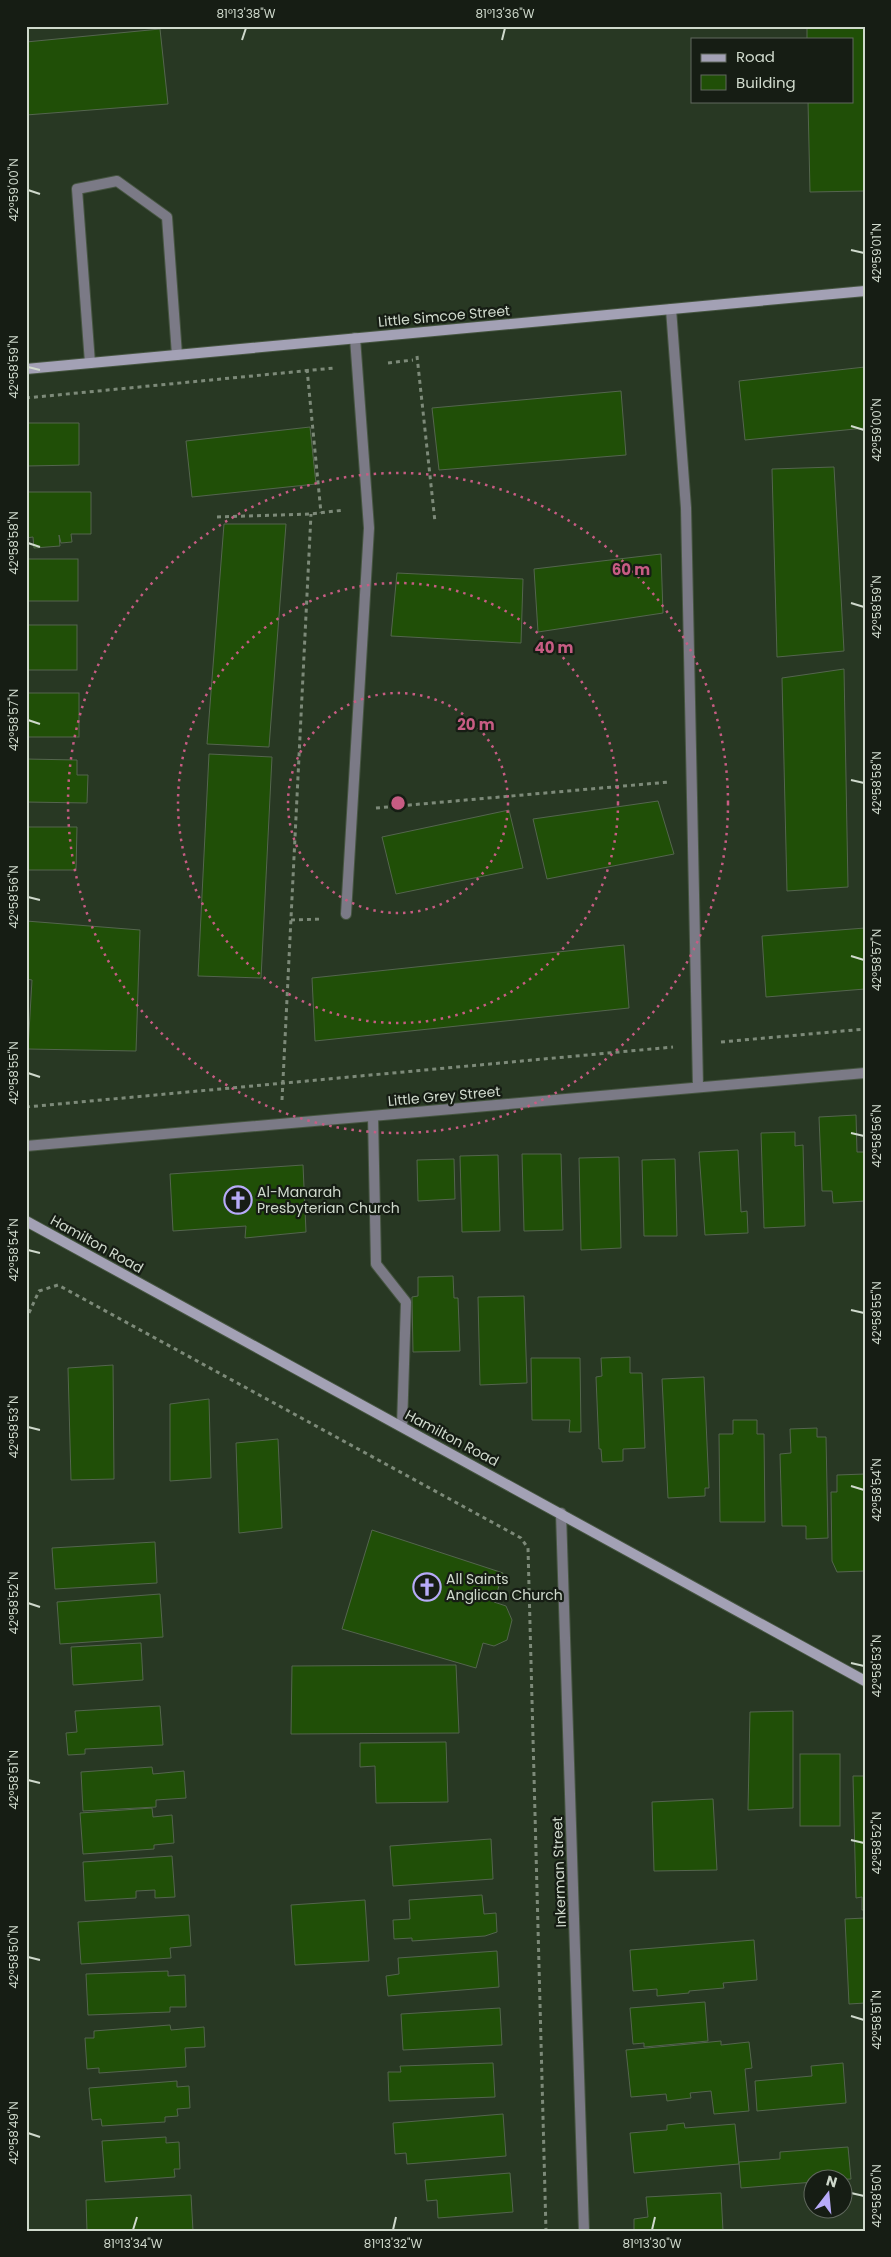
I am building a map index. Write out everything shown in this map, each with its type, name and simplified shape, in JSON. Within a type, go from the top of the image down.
[{"type":"main road","name":"Little Simcoe Street","points":[[26,369],[865,291]]},
{"type":"main road","name":"Hamilton Road","points":[[26,1221],[865,1681]]},
{"type":"street","points":[[90,363],[77,189],[117,181],[166,217],[177,355]]},
{"type":"street","points":[[672,309],[686,508],[698,1087]]},
{"type":"street","points":[[346,914],[369,528],[355,338]]},
{"type":"street","name":"Little Grey Street","points":[[26,1146],[865,1073]]},
{"type":"street","points":[[373,1116],[376,1264],[406,1302],[402,1426]]},
{"type":"street","name":"Inkerman Street","points":[[561,1513],[584,2231]]},
{"type":"path","points":[[415,333],[435,522]]},
{"type":"path","points":[[304,343],[321,513]]},
{"type":"path","points":[[26,398],[338,368]]},
{"type":"path","points":[[217,517],[311,514],[367,508]]},
{"type":"path","points":[[281,1124],[311,514]]},
{"type":"path","points":[[353,810],[692,780]]},
{"type":"path","points":[[291,920],[327,919],[346,914]]},
{"type":"path","points":[[26,1106],[865,1029]]},
{"type":"path","points":[[29,1313],[39,1291],[58,1285],[521,1538],[528,1548],[546,2231]]},
{"type":"building","points":[[807,26],[865,26],[865,191],[810,192],[808,102],[854,102],[854,38],[807,38]]},
{"type":"building","points":[[160,29],[168,104],[26,115],[26,42]]},
{"type":"building","points":[[865,367],[865,428],[745,440],[739,381]]},
{"type":"building","points":[[621,391],[626,455],[439,470],[432,408]]},
{"type":"building","points":[[26,423],[79,423],[79,465],[26,466]]},
{"type":"building","points":[[310,427],[316,484],[192,497],[186,441]]},
{"type":"building","points":[[834,467],[844,651],[777,657],[772,469]]},
{"type":"building","points":[[26,492],[91,492],[91,534],[71,534],[72,542],[61,543],[59,535],[60,546],[34,548],[33,537],[26,538]]},
{"type":"building","points":[[224,524],[286,524],[269,747],[207,744]]},
{"type":"building","points":[[661,554],[663,613],[538,632],[534,569]]},
{"type":"building","points":[[26,559],[78,559],[78,601],[26,601]]},
{"type":"building","points":[[397,573],[523,579],[521,643],[391,636]]},
{"type":"building","points":[[26,625],[77,625],[77,670],[26,670]]},
{"type":"building","points":[[844,669],[848,887],[787,891],[782,678]]},
{"type":"building","points":[[26,693],[79,693],[79,737],[26,737]]},
{"type":"building","points":[[209,754],[272,757],[261,978],[198,976]]},
{"type":"building","points":[[26,759],[77,760],[77,775],[88,775],[87,803],[26,802]]},
{"type":"building","points":[[658,801],[674,854],[547,879],[533,819]]},
{"type":"building","points":[[509,810],[523,868],[396,894],[382,837]]},
{"type":"building","points":[[26,827],[77,827],[76,870],[26,870]]},
{"type":"building","points":[[26,921],[140,930],[136,1051],[28,1049],[32,980],[26,979]]},
{"type":"building","points":[[865,928],[865,989],[766,997],[762,936]]},
{"type":"building","points":[[624,945],[629,1008],[315,1041],[312,978]]},
{"type":"building","points":[[856,1115],[857,1152],[865,1152],[865,1201],[833,1203],[832,1191],[822,1191],[819,1117]]},
{"type":"building","points":[[795,1132],[795,1146],[803,1145],[805,1226],[764,1228],[761,1133]]},
{"type":"building","points":[[738,1150],[741,1212],[747,1211],[748,1233],[705,1235],[699,1152]]},
{"type":"building","points":[[522,1154],[561,1154],[563,1230],[524,1231]]},
{"type":"building","points":[[498,1155],[500,1231],[462,1232],[460,1156]]},
{"type":"building","points":[[619,1157],[621,1248],[581,1250],[579,1158]]},
{"type":"building","points":[[454,1159],[455,1199],[418,1201],[417,1160]]},
{"type":"building","points":[[675,1159],[677,1236],[644,1236],[642,1160]]},
{"type":"building","name":"Al-Manarah Presbyterian Church","points":[[303,1165],[306,1232],[245,1238],[246,1226],[173,1231],[170,1174]]},
{"type":"building","points":[[453,1276],[454,1298],[458,1298],[460,1351],[413,1352],[412,1297],[418,1296],[418,1277]]},
{"type":"building","points":[[524,1296],[527,1383],[480,1385],[478,1297]]},
{"type":"building","points":[[630,1357],[630,1373],[642,1373],[645,1448],[623,1449],[623,1461],[602,1462],[601,1449],[599,1449],[596,1377],[602,1376],[601,1358]]},
{"type":"building","points":[[531,1358],[580,1358],[581,1432],[569,1432],[570,1420],[532,1420]]},
{"type":"building","points":[[113,1365],[114,1479],[71,1480],[68,1368]]},
{"type":"building","points":[[704,1377],[709,1488],[705,1488],[705,1496],[668,1498],[662,1379]]},
{"type":"building","points":[[209,1399],[211,1478],[170,1481],[170,1404]]},
{"type":"building","points":[[733,1420],[757,1420],[757,1434],[764,1434],[765,1522],[720,1522],[719,1434],[733,1434]]},
{"type":"building","points":[[817,1428],[817,1437],[826,1437],[828,1538],[806,1539],[806,1526],[782,1526],[780,1454],[791,1453],[790,1429]]},
{"type":"building","points":[[278,1439],[282,1528],[239,1533],[236,1443]]},
{"type":"building","points":[[865,1474],[865,1571],[837,1572],[832,1561],[831,1492],[837,1492],[837,1475]]},
{"type":"building","name":"All Saints Anglican Church","points":[[372,1530],[503,1573],[494,1602],[506,1606],[512,1620],[507,1640],[494,1646],[483,1643],[476,1668],[342,1629]]},
{"type":"building","points":[[155,1542],[157,1583],[55,1589],[52,1548]]},
{"type":"building","points":[[160,1594],[163,1637],[60,1644],[57,1602]]},
{"type":"building","points":[[141,1643],[143,1680],[73,1685],[71,1647]]},
{"type":"building","points":[[456,1665],[459,1733],[291,1734],[292,1666]]},
{"type":"building","points":[[160,1706],[163,1745],[85,1749],[85,1754],[68,1755],[66,1733],[77,1732],[75,1711]]},
{"type":"building","points":[[793,1711],[793,1808],[748,1810],[750,1712]]},
{"type":"building","points":[[446,1742],[448,1802],[376,1803],[375,1766],[360,1767],[360,1743]]},
{"type":"building","points":[[800,1754],[840,1754],[840,1826],[800,1826]]},
{"type":"building","points":[[152,1767],[153,1774],[184,1771],[186,1798],[156,1800],[156,1807],[83,1811],[81,1772]]},
{"type":"building","points":[[853,1776],[865,1776],[865,1910],[862,1910],[862,1897],[856,1898]]},
{"type":"building","points":[[713,1799],[717,1870],[654,1871],[652,1802]]},
{"type":"building","points":[[152,1808],[153,1817],[172,1815],[174,1843],[154,1845],[154,1849],[83,1854],[80,1813]]},
{"type":"building","points":[[491,1839],[493,1879],[393,1886],[390,1846]]},
{"type":"building","points":[[172,1856],[175,1897],[155,1898],[155,1890],[136,1891],[136,1898],[85,1901],[83,1862]]},
{"type":"building","points":[[482,1895],[484,1914],[496,1913],[497,1932],[485,1936],[412,1941],[412,1938],[394,1939],[393,1920],[410,1919],[409,1900]]},
{"type":"building","points":[[365,1900],[369,1961],[295,1965],[291,1905]]},
{"type":"building","points":[[189,1915],[191,1946],[170,1948],[171,1958],[81,1964],[78,1922]]},
{"type":"building","points":[[865,1918],[865,2003],[849,2004],[845,1919]]},
{"type":"building","points":[[754,1940],[757,1980],[723,1983],[724,1988],[657,1996],[657,1989],[633,1991],[630,1950]]},
{"type":"building","points":[[497,1951],[499,1987],[388,1996],[386,1976],[399,1974],[398,1958]]},
{"type":"building","points":[[168,1971],[168,1976],[185,1975],[186,2007],[170,2007],[170,2012],[88,2015],[86,1974]]},
{"type":"building","points":[[705,2002],[708,2041],[644,2047],[644,2043],[633,2044],[630,2008]]},
{"type":"building","points":[[500,2008],[502,2045],[403,2050],[401,2014]]},
{"type":"building","points":[[170,2025],[171,2030],[204,2027],[205,2047],[185,2048],[186,2067],[99,2073],[99,2068],[87,2069],[85,2038],[94,2038],[94,2031]]},
{"type":"building","points":[[721,2041],[721,2045],[749,2042],[752,2068],[745,2069],[749,2111],[714,2114],[711,2091],[690,2093],[691,2098],[667,2101],[666,2094],[631,2097],[626,2050]]},
{"type":"building","points":[[493,2063],[495,2097],[389,2101],[388,2072],[401,2072],[400,2066]]},
{"type":"building","points":[[843,2063],[846,2103],[757,2111],[755,2081],[812,2076],[811,2066]]},
{"type":"building","points":[[177,2081],[177,2087],[189,2086],[190,2108],[177,2109],[178,2116],[165,2117],[165,2122],[102,2126],[101,2119],[92,2120],[89,2088]]},
{"type":"building","points":[[503,2114],[506,2156],[407,2164],[406,2153],[395,2154],[393,2123]]},
{"type":"building","points":[[684,2123],[685,2128],[735,2124],[739,2164],[634,2173],[630,2133],[667,2130],[667,2125]]},
{"type":"building","points":[[166,2137],[166,2143],[179,2142],[180,2169],[174,2169],[175,2177],[105,2182],[102,2141]]},
{"type":"building","points":[[848,2147],[850,2170],[804,2170],[804,2183],[741,2188],[739,2162],[780,2159],[780,2152]]},
{"type":"building","points":[[510,2173],[513,2212],[438,2218],[437,2200],[427,2201],[425,2180]]},
{"type":"building","points":[[721,2193],[723,2231],[634,2231],[634,2219],[648,2217],[646,2197]]},
{"type":"building","points":[[191,2195],[193,2231],[87,2231],[86,2200]]},
{"type":"place","name":"Al-Manarah Presbyterian Church","points":[[238,1200]]},
{"type":"place","name":"All Saints Anglican Church","points":[[427,1587]]}]
